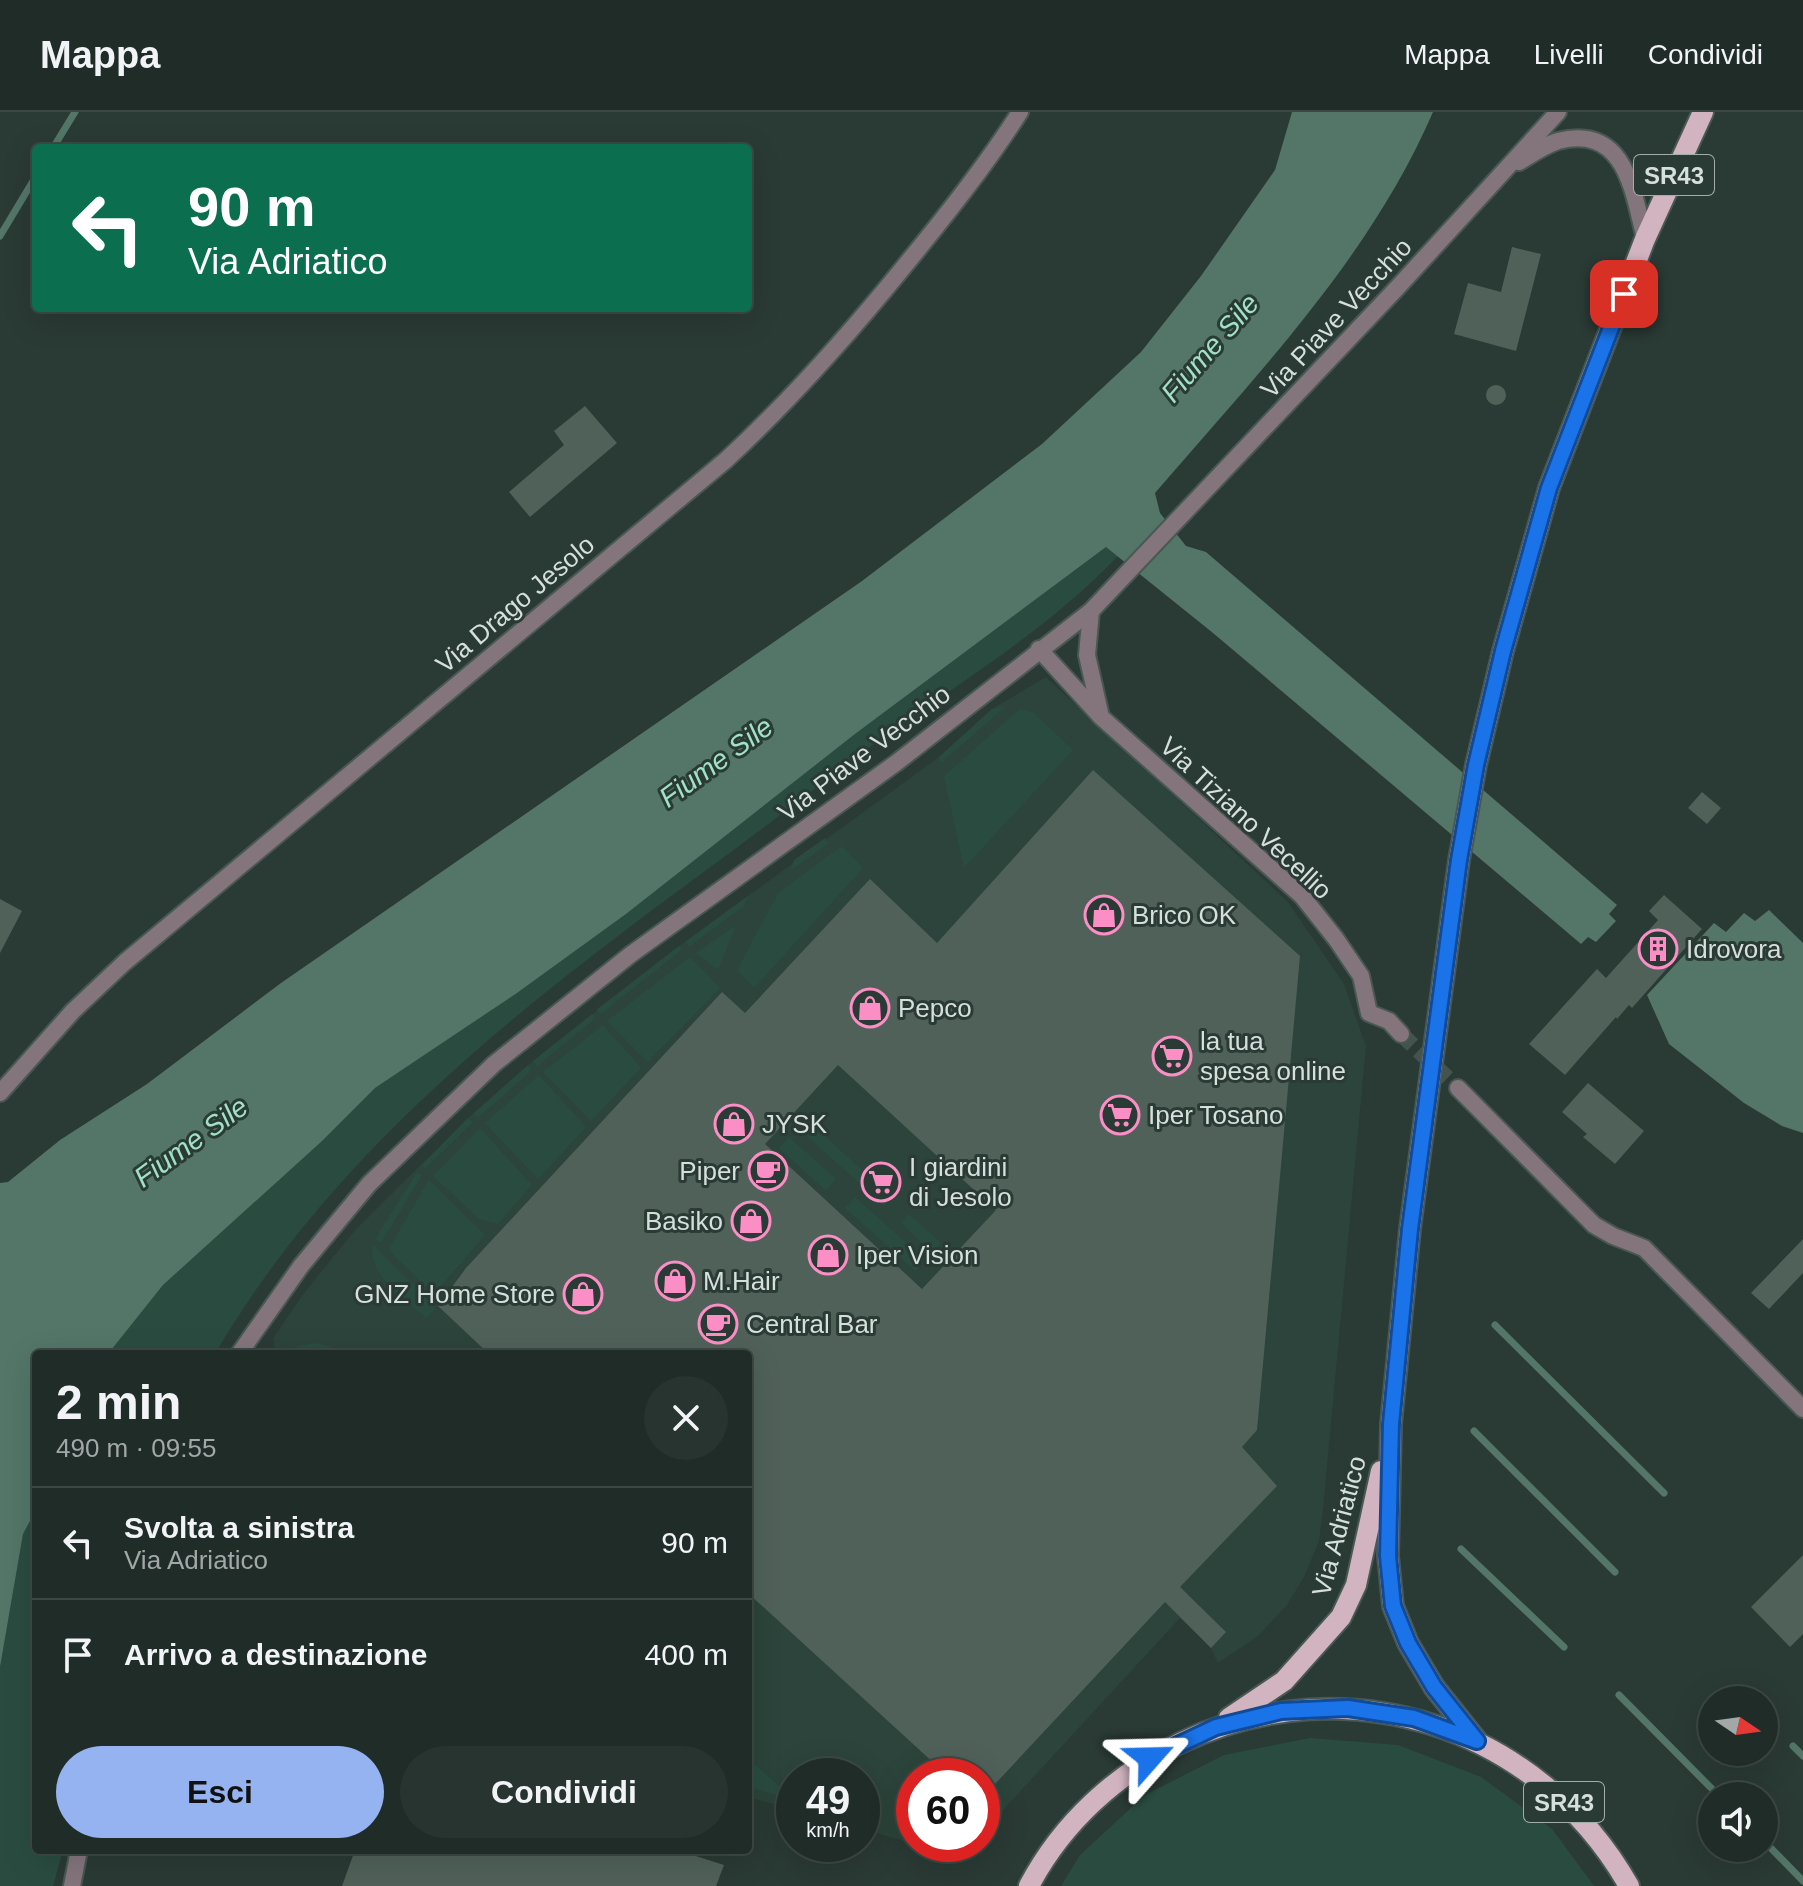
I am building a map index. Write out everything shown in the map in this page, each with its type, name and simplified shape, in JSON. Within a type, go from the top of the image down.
[{"type":"main road","name":"Via Adriatico","points":[[1477,1741],[1434,1687],[1408,1643],[1393,1606],[1388,1556],[1391,1424],[1410,1229],[1459,860],[1476,765],[1503,651],[1549,488],[1645,239],[1703,112]]},
{"type":"main road","name":"Via Adriatico","points":[[1216,1727],[1284,1681],[1341,1617],[1356,1585],[1391,1424]]},
{"type":"main road","name":"SR43","points":[[1029,1886],[1044,1858],[1091,1802],[1150,1758],[1216,1727],[1281,1711],[1348,1708],[1414,1718],[1477,1741],[1528,1771],[1574,1810],[1612,1856],[1629,1886]]},
{"type":"street","name":"Via Drago Jesolo","points":[[0,1093],[73,1011],[125,962],[726,460],[773,416],[873,305],[939,224],[994,153],[1020,112]]},
{"type":"street","name":"Via Piave Vecchio","points":[[242,1350],[301,1266],[369,1184],[494,1064],[630,955],[896,763],[1091,611],[1558,112]]},
{"type":"street","name":"Via Piave Vecchio","points":[[1504,171],[1556,142],[1575,139],[1596,142],[1614,152],[1623,163],[1645,239]]},
{"type":"street","points":[[1091,611],[1087,655],[1101,717]]},
{"type":"street","name":"Via Tiziano Vecellio","points":[[1039,649],[1101,717],[1302,896],[1361,976],[1369,1013],[1389,1021],[1401,1034]]},
{"type":"street","points":[[1458,1088],[1594,1225],[1644,1248],[1803,1409]]},
{"type":"street","points":[[72,1886],[78,1854]]},
{"type":"shaded area","points":[[1106,547],[1118,556],[1029,635],[867,749],[658,906],[515,1018],[446,1077],[381,1140],[320,1207],[265,1278],[218,1350],[111,1350],[163,1285],[321,1142],[375,1088],[517,993],[626,914],[855,734]]},
{"type":"shaded area","points":[[1046,677],[1288,902],[1344,984],[1366,1046],[1323,1510],[1319,1541],[1304,1577],[1287,1605],[1258,1636],[1218,1663],[1211,1648],[1180,1618],[1000,1813],[1000,1758],[896,1758],[896,1839],[880,1834],[880,1758],[776,1758],[776,1805],[752,1798],[752,1350],[274,1350],[273,1338],[304,1293],[355,1230],[468,1118],[528,1065],[679,946],[939,757],[992,709]]},
{"type":"shaded area","points":[[1006,706],[941,763],[939,757],[992,709]]},
{"type":"shaded area","points":[[1020,709],[1034,713],[1073,750],[964,868],[944,776]]},
{"type":"shaded area","points":[[825,838],[829,843],[790,871],[794,860]]},
{"type":"shaded area","points":[[842,846],[863,868],[754,988],[737,970],[778,893]]},
{"type":"shaded area","points":[[748,896],[744,906],[690,946],[685,942]]},
{"type":"shaded area","points":[[736,925],[718,970],[696,953]]},
{"type":"shaded area","points":[[679,946],[683,949],[601,1014],[596,1010]]},
{"type":"shaded area","points":[[690,957],[720,988],[648,1062],[607,1021]]},
{"type":"shaded area","points":[[592,1014],[596,1018],[537,1066],[533,1061]]},
{"type":"shaded area","points":[[603,1025],[641,1068],[591,1121],[543,1072]]},
{"type":"shaded area","points":[[528,1065],[532,1070],[478,1118],[473,1114]]},
{"type":"shaded area","points":[[539,1075],[586,1127],[538,1179],[485,1123]]},
{"type":"shaded area","points":[[468,1118],[473,1122],[425,1169],[422,1165]]},
{"type":"shaded area","points":[[805,1118],[892,1197],[884,1206],[797,1127]]},
{"type":"shaded area","points":[[480,1128],[532,1185],[498,1224],[479,1219],[433,1176]]},
{"type":"shaded area","points":[[789,1137],[836,1179],[826,1191],[779,1148]]},
{"type":"shaded area","points":[[417,1172],[422,1175],[381,1243],[375,1239]]},
{"type":"shaded area","points":[[429,1180],[485,1235],[434,1294],[388,1250]]},
{"type":"shaded area","points":[[855,1197],[925,1260],[915,1271],[845,1208]]},
{"type":"shaded area","points":[[909,1214],[941,1243],[932,1253],[900,1222]]},
{"type":"shaded area","points":[[373,1245],[436,1308],[426,1318],[382,1277],[376,1267]]},
{"type":"shaded area","points":[[317,1343],[337,1350],[288,1350]]},
{"type":"shaded area","points":[[32,1517],[32,1854],[62,1854],[53,1886],[0,1886],[0,1667],[23,1534]]},
{"type":"shaded area","points":[[1310,1738],[1398,1745],[1481,1777],[1552,1829],[1594,1886],[1061,1886],[1080,1855],[1145,1795],[1224,1755]]},
{"type":"shaded area","points":[[752,1762],[776,1784],[776,1795],[752,1788]]},
{"type":"water","name":"Fiume Sile","points":[[1292,112],[1433,112],[1377,216],[1309,313],[1155,493],[1160,513],[1186,546],[1206,552],[1617,905],[1609,914],[1616,921],[1596,942],[1588,937],[1581,944],[1213,633],[1106,547],[855,734],[626,914],[517,993],[375,1088],[321,1142],[163,1285],[111,1350],[32,1350],[32,1517],[23,1534],[0,1667],[0,1183],[8,1182],[60,1140],[147,1084],[281,983],[862,581],[1042,444],[1141,352],[1201,276],[1275,170]]},
{"type":"water","points":[[1769,910],[1803,943],[1803,1133],[1782,1126],[1744,1103],[1669,1044],[1647,995],[1714,923],[1726,932],[1744,913],[1755,921]]},
{"type":"building","points":[[1512,247],[1541,254],[1516,351],[1454,334],[1468,283],[1501,292]]},
{"type":"building","points":[[1496,385],[1503,388],[1506,395],[1503,402],[1496,405],[1489,402],[1486,395],[1489,388]]},
{"type":"building","points":[[585,406],[617,443],[530,517],[509,492],[564,445],[554,431]]},
{"type":"building","points":[[1093,770],[1300,956],[1257,1430],[1242,1447],[1277,1486],[1180,1587],[1226,1632],[1211,1648],[1165,1602],[1000,1779],[1000,1758],[928,1758],[752,1597],[752,1350],[485,1350],[438,1306],[466,1268],[722,992],[745,1013],[870,879],[937,943]],"holes":[[[838,1065],[996,1210],[922,1289],[765,1144]]]},
{"type":"building","points":[[1702,792],[1721,808],[1707,824],[1688,808]]},
{"type":"building","points":[[1664,895],[1702,929],[1632,1008],[1629,1005],[1616,1017],[1565,1075],[1529,1044],[1597,969],[1606,978],[1658,920],[1649,911]]},
{"type":"building","points":[[0,899],[22,911],[0,953]]},
{"type":"building","points":[[1588,1083],[1644,1131],[1615,1164],[1583,1137],[1587,1134],[1562,1112]]},
{"type":"building","points":[[1803,1239],[1803,1273],[1769,1309],[1751,1293]]},
{"type":"building","points":[[1803,1555],[1803,1634],[1790,1647],[1751,1607]]},
{"type":"building","points":[[354,1854],[690,1854],[724,1865],[716,1886],[342,1886]]},
{"type":"waterway","points":[[55,144],[75,112]]},
{"type":"waterway","points":[[0,236],[32,183]]},
{"type":"waterway","points":[[1495,1325],[1664,1493]]},
{"type":"waterway","points":[[1474,1431],[1615,1572]]},
{"type":"waterway","points":[[1461,1549],[1564,1647]]},
{"type":"waterway","points":[[1619,1695],[1705,1782]]},
{"type":"waterway","points":[[1793,1746],[1803,1756]]},
{"type":"waterway","points":[[1778,1855],[1803,1881]]},
{"type":"tunnel","points":[[1401,1034],[1458,1088]]},
{"type":"place","name":"Brico OK","points":[[1104,915]]},
{"type":"place","name":"Idrovora","points":[[1658,949]]},
{"type":"place","name":"Pepco","points":[[870,1008]]},
{"type":"place","name":"la tua spesa online","points":[[1172,1056]]},
{"type":"place","name":"Iper Tosano","points":[[1120,1115]]},
{"type":"place","name":"JYSK","points":[[734,1124]]},
{"type":"place","name":"Piper","points":[[768,1171]]},
{"type":"place","name":"I giardini di Jesolo","points":[[881,1182]]},
{"type":"place","name":"Basiko","points":[[751,1221]]},
{"type":"place","name":"Iper Vision","points":[[828,1255]]},
{"type":"place","name":"M.Hair","points":[[675,1281]]},
{"type":"place","name":"GNZ Home Store","points":[[583,1294]]},
{"type":"place","name":"Central Bar","points":[[718,1324]]},
{"type":"route","points":[[1150,1758],[1216,1727],[1281,1711],[1348,1708],[1414,1718],[1477,1741],[1434,1687],[1408,1643],[1393,1606],[1388,1556],[1391,1424],[1410,1229],[1459,860],[1476,765],[1503,651],[1549,488],[1624,294]]}]
